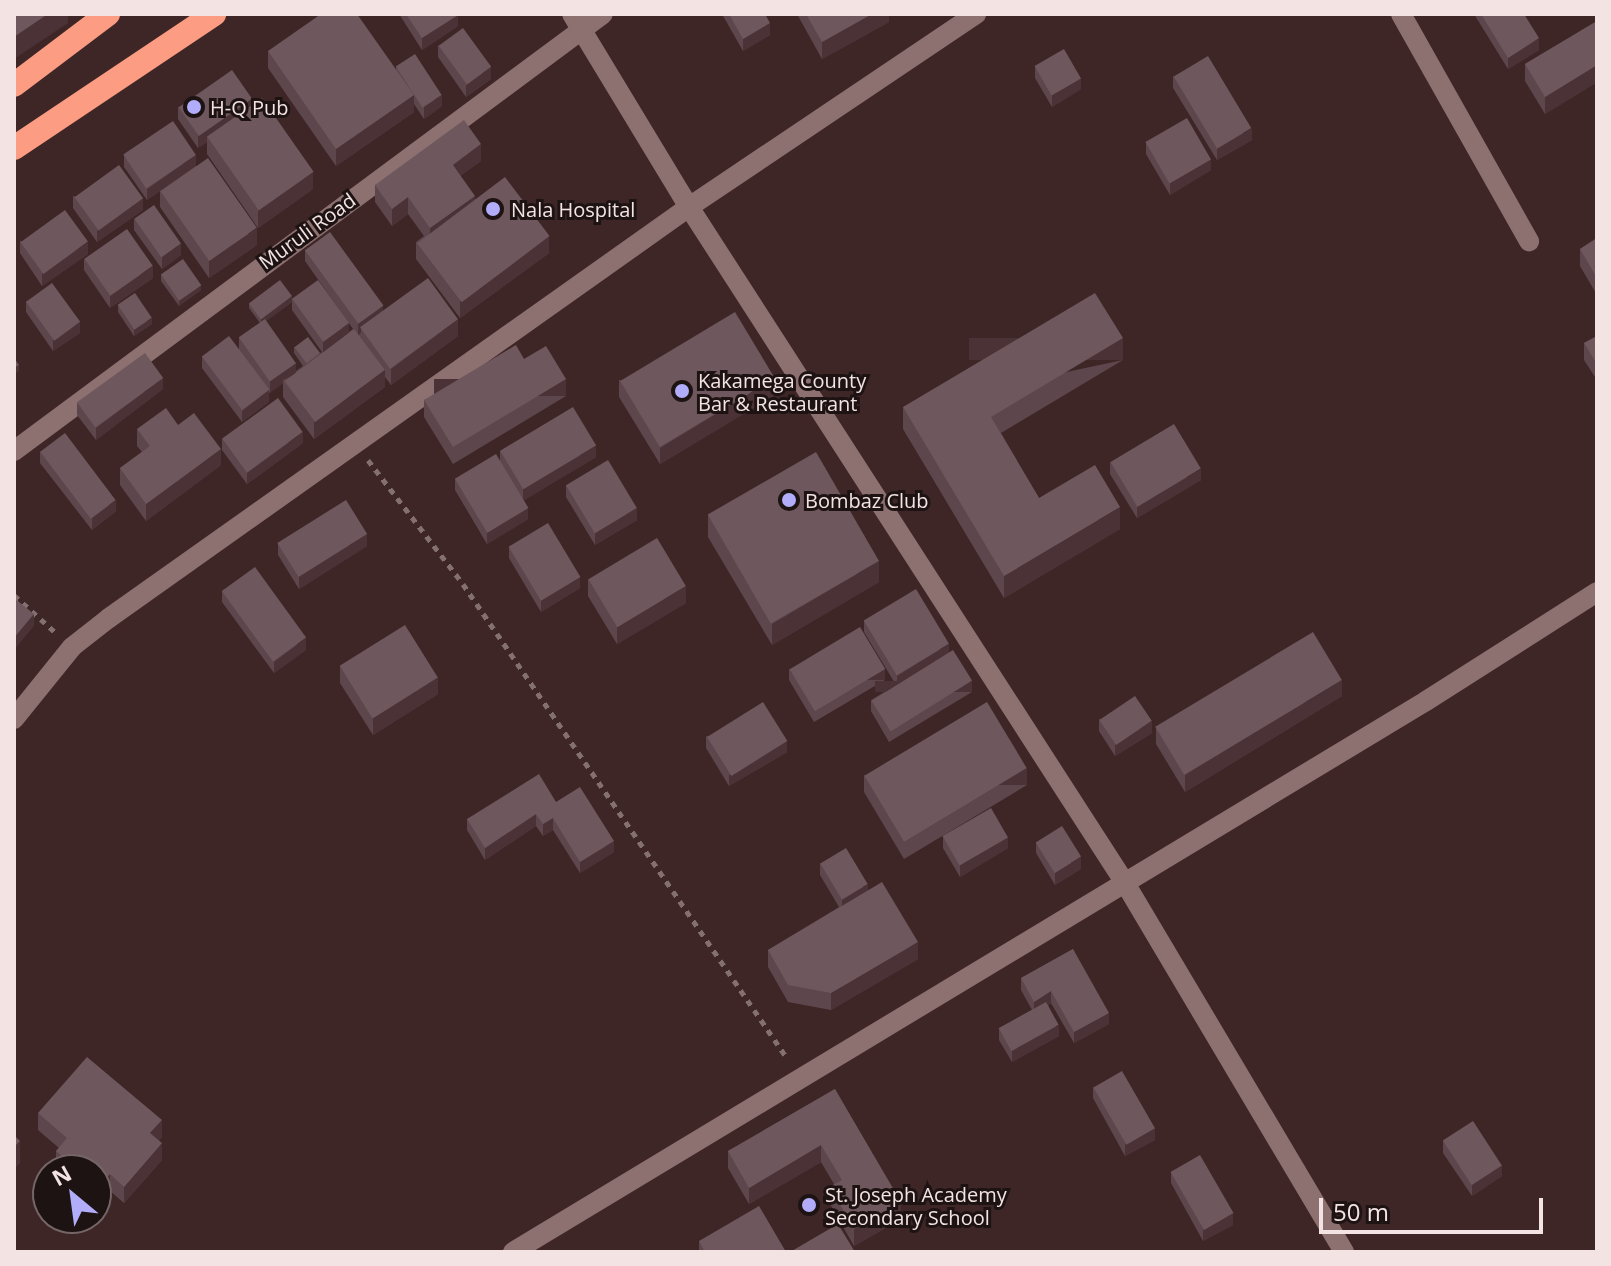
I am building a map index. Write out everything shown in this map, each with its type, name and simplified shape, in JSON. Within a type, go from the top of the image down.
[{"type":"highway","points":[[14,85],[108,14]]},
{"type":"highway","points":[[14,148],[207,16]]},
{"type":"street","name":"Muruli Road","points":[[14,451],[577,21],[603,14]]},
{"type":"street","points":[[14,719],[72,647],[689,207],[976,14]]},
{"type":"street","points":[[1401,14],[1529,241]]},
{"type":"street","points":[[577,21],[689,207],[1125,883],[1344,1252]]},
{"type":"street","points":[[513,1252],[1125,883],[1597,592]]},
{"type":"path","points":[[357,446],[463,584],[801,1078]]},
{"type":"path","points":[[14,595],[72,647]]},
{"type":"building","points":[[14,14],[48,14],[14,37]]},
{"type":"building","points":[[321,14],[357,14],[414,95],[336,149],[268,51]]},
{"type":"building","points":[[406,14],[457,14],[458,15],[422,38]]},
{"type":"building","points":[[729,14],[765,14],[770,23],[743,39]]},
{"type":"building","points":[[806,14],[872,14],[822,42]]},
{"type":"building","points":[[1481,14],[1524,14],[1539,38],[1508,58]]},
{"type":"building","points":[[1597,21],[1597,65],[1545,97],[1525,64]]},
{"type":"building","points":[[463,28],[491,67],[467,84],[439,46]]},
{"type":"building","points":[[1064,49],[1081,78],[1052,95],[1035,66]]},
{"type":"building","points":[[415,54],[442,95],[422,108],[396,67]]},
{"type":"building","points":[[1208,56],[1251,128],[1217,149],[1174,77]]},
{"type":"building","points":[[232,70],[252,99],[199,136],[179,107]]},
{"type":"building","points":[[262,98],[314,172],[259,210],[207,136]]},
{"type":"building","points":[[1187,118],[1211,160],[1169,184],[1145,142]]},
{"type":"building","points":[[464,120],[481,144],[453,165],[475,196],[430,228],[408,197],[392,209],[375,185]]},
{"type":"building","points":[[173,121],[196,155],[146,189],[123,155]]},
{"type":"building","points":[[208,158],[257,228],[209,261],[160,191]]},
{"type":"building","points":[[119,165],[143,198],[99,230],[75,197]]},
{"type":"building","points":[[505,177],[550,236],[462,302],[417,243]]},
{"type":"building","points":[[154,205],[181,244],[161,257],[134,219]]},
{"type":"building","points":[[65,210],[88,242],[43,274],[21,242]]},
{"type":"building","points":[[127,229],[153,266],[110,296],[84,259]]},
{"type":"building","points":[[330,232],[383,306],[358,324],[305,250]]},
{"type":"building","points":[[1597,238],[1597,278],[1580,249]]},
{"type":"building","points":[[183,259],[201,285],[179,301],[161,274]]},
{"type":"building","points":[[428,278],[458,319],[390,369],[360,327]]},
{"type":"building","points":[[280,280],[292,296],[261,319],[249,303]]},
{"type":"building","points":[[318,280],[349,323],[323,342],[292,299]]},
{"type":"building","points":[[52,283],[80,322],[54,341],[26,302]]},
{"type":"building","points":[[135,293],[152,318],[134,330],[118,305]]},
{"type":"building","points":[[1095,293],[1123,338],[991,417],[1039,498],[1095,465],[1120,507],[1004,576],[903,407]]},
{"type":"building","points":[[735,312],[775,378],[660,447],[620,381]]},
{"type":"building","points":[[265,319],[296,363],[270,382],[239,337]]},
{"type":"building","points":[[354,329],[385,370],[315,422],[285,381]]},
{"type":"building","points":[[229,336],[269,390],[242,410],[202,356]]},
{"type":"building","points":[[1597,336],[1597,364],[1584,343]]},
{"type":"building","points":[[308,337],[320,353],[306,363],[294,347]]},
{"type":"building","points":[[516,345],[524,359],[546,346],[566,379],[453,447],[424,400]]},
{"type":"building","points":[[145,353],[163,378],[95,427],[77,402]]},
{"type":"building","points":[[278,398],[303,432],[247,473],[222,439]]},
{"type":"building","points":[[573,407],[596,446],[523,489],[500,451]]},
{"type":"building","points":[[166,408],[178,425],[194,413],[221,449],[146,504],[120,468],[150,446],[137,429]]},
{"type":"building","points":[[1174,424],[1201,469],[1137,507],[1111,462]]},
{"type":"building","points":[[65,433],[116,500],[91,519],[40,452]]},
{"type":"building","points":[[816,452],[879,561],[771,624],[708,514]]},
{"type":"building","points":[[496,454],[528,508],[487,533],[455,479]]},
{"type":"building","points":[[608,460],[637,508],[595,533],[566,485]]},
{"type":"building","points":[[346,500],[367,534],[299,577],[277,543]]},
{"type":"building","points":[[548,523],[580,577],[541,601],[509,547]]},
{"type":"building","points":[[657,538],[686,586],[617,627],[588,579]]},
{"type":"building","points":[[255,567],[306,637],[273,661],[222,591]]},
{"type":"building","points":[[916,589],[949,644],[897,675],[864,620]]},
{"type":"building","points":[[14,598],[34,614],[14,638]]},
{"type":"building","points":[[405,625],[438,678],[373,718],[340,666]]},
{"type":"building","points":[[860,627],[885,669],[815,711],[790,669]]},
{"type":"building","points":[[1313,632],[1342,680],[1184,775],[1155,727]]},
{"type":"building","points":[[953,650],[972,681],[891,731],[872,701]]},
{"type":"building","points":[[1135,696],[1152,721],[1116,745],[1099,720]]},
{"type":"building","points":[[763,702],[787,741],[731,776],[707,737]]},
{"type":"building","points":[[987,702],[1027,768],[904,842],[864,776]]},
{"type":"building","points":[[539,774],[556,802],[580,787],[614,841],[580,862],[553,818],[543,824],[536,814],[485,848],[467,819]]},
{"type":"building","points":[[991,808],[1008,837],[960,865],[943,836]]},
{"type":"building","points":[[1062,826],[1081,857],[1055,873],[1036,842]]},
{"type":"building","points":[[846,848],[868,884],[842,899],[820,863]]},
{"type":"building","points":[[882,882],[918,942],[831,993],[788,985],[768,950]]},
{"type":"building","points":[[1073,949],[1109,1013],[1074,1032],[1051,991],[1034,1002],[1021,978]]},
{"type":"building","points":[[1046,1002],[1059,1025],[1011,1051],[999,1028]]},
{"type":"building","points":[[87,1057],[162,1120],[150,1133],[162,1143],[124,1187],[112,1176],[112,1154],[59,1154],[56,1151],[67,1138],[38,1113]]},
{"type":"building","points":[[1122,1071],[1155,1128],[1126,1145],[1093,1088]]},
{"type":"building","points":[[835,1089],[901,1202],[854,1229],[830,1187],[842,1180],[821,1145],[749,1188],[728,1151]]},
{"type":"building","points":[[1473,1121],[1502,1165],[1472,1185],[1443,1141]]},
{"type":"building","points":[[1200,1155],[1234,1213],[1204,1230],[1171,1172]]},
{"type":"building","points":[[759,1206],[786,1252],[705,1252],[699,1241]]},
{"type":"building","points":[[838,1224],[855,1252],[790,1252]]},
{"type":"place","name":"H-Q Pub","points":[[194,107]]},
{"type":"place","name":"Nala Hospital","points":[[493,209]]},
{"type":"place","name":"Kakamega County Bar & Restaurant","points":[[682,391]]},
{"type":"place","name":"Bombaz Club","points":[[789,500]]},
{"type":"place","name":"St. Joseph Academy Secondary School","points":[[809,1205]]}]
